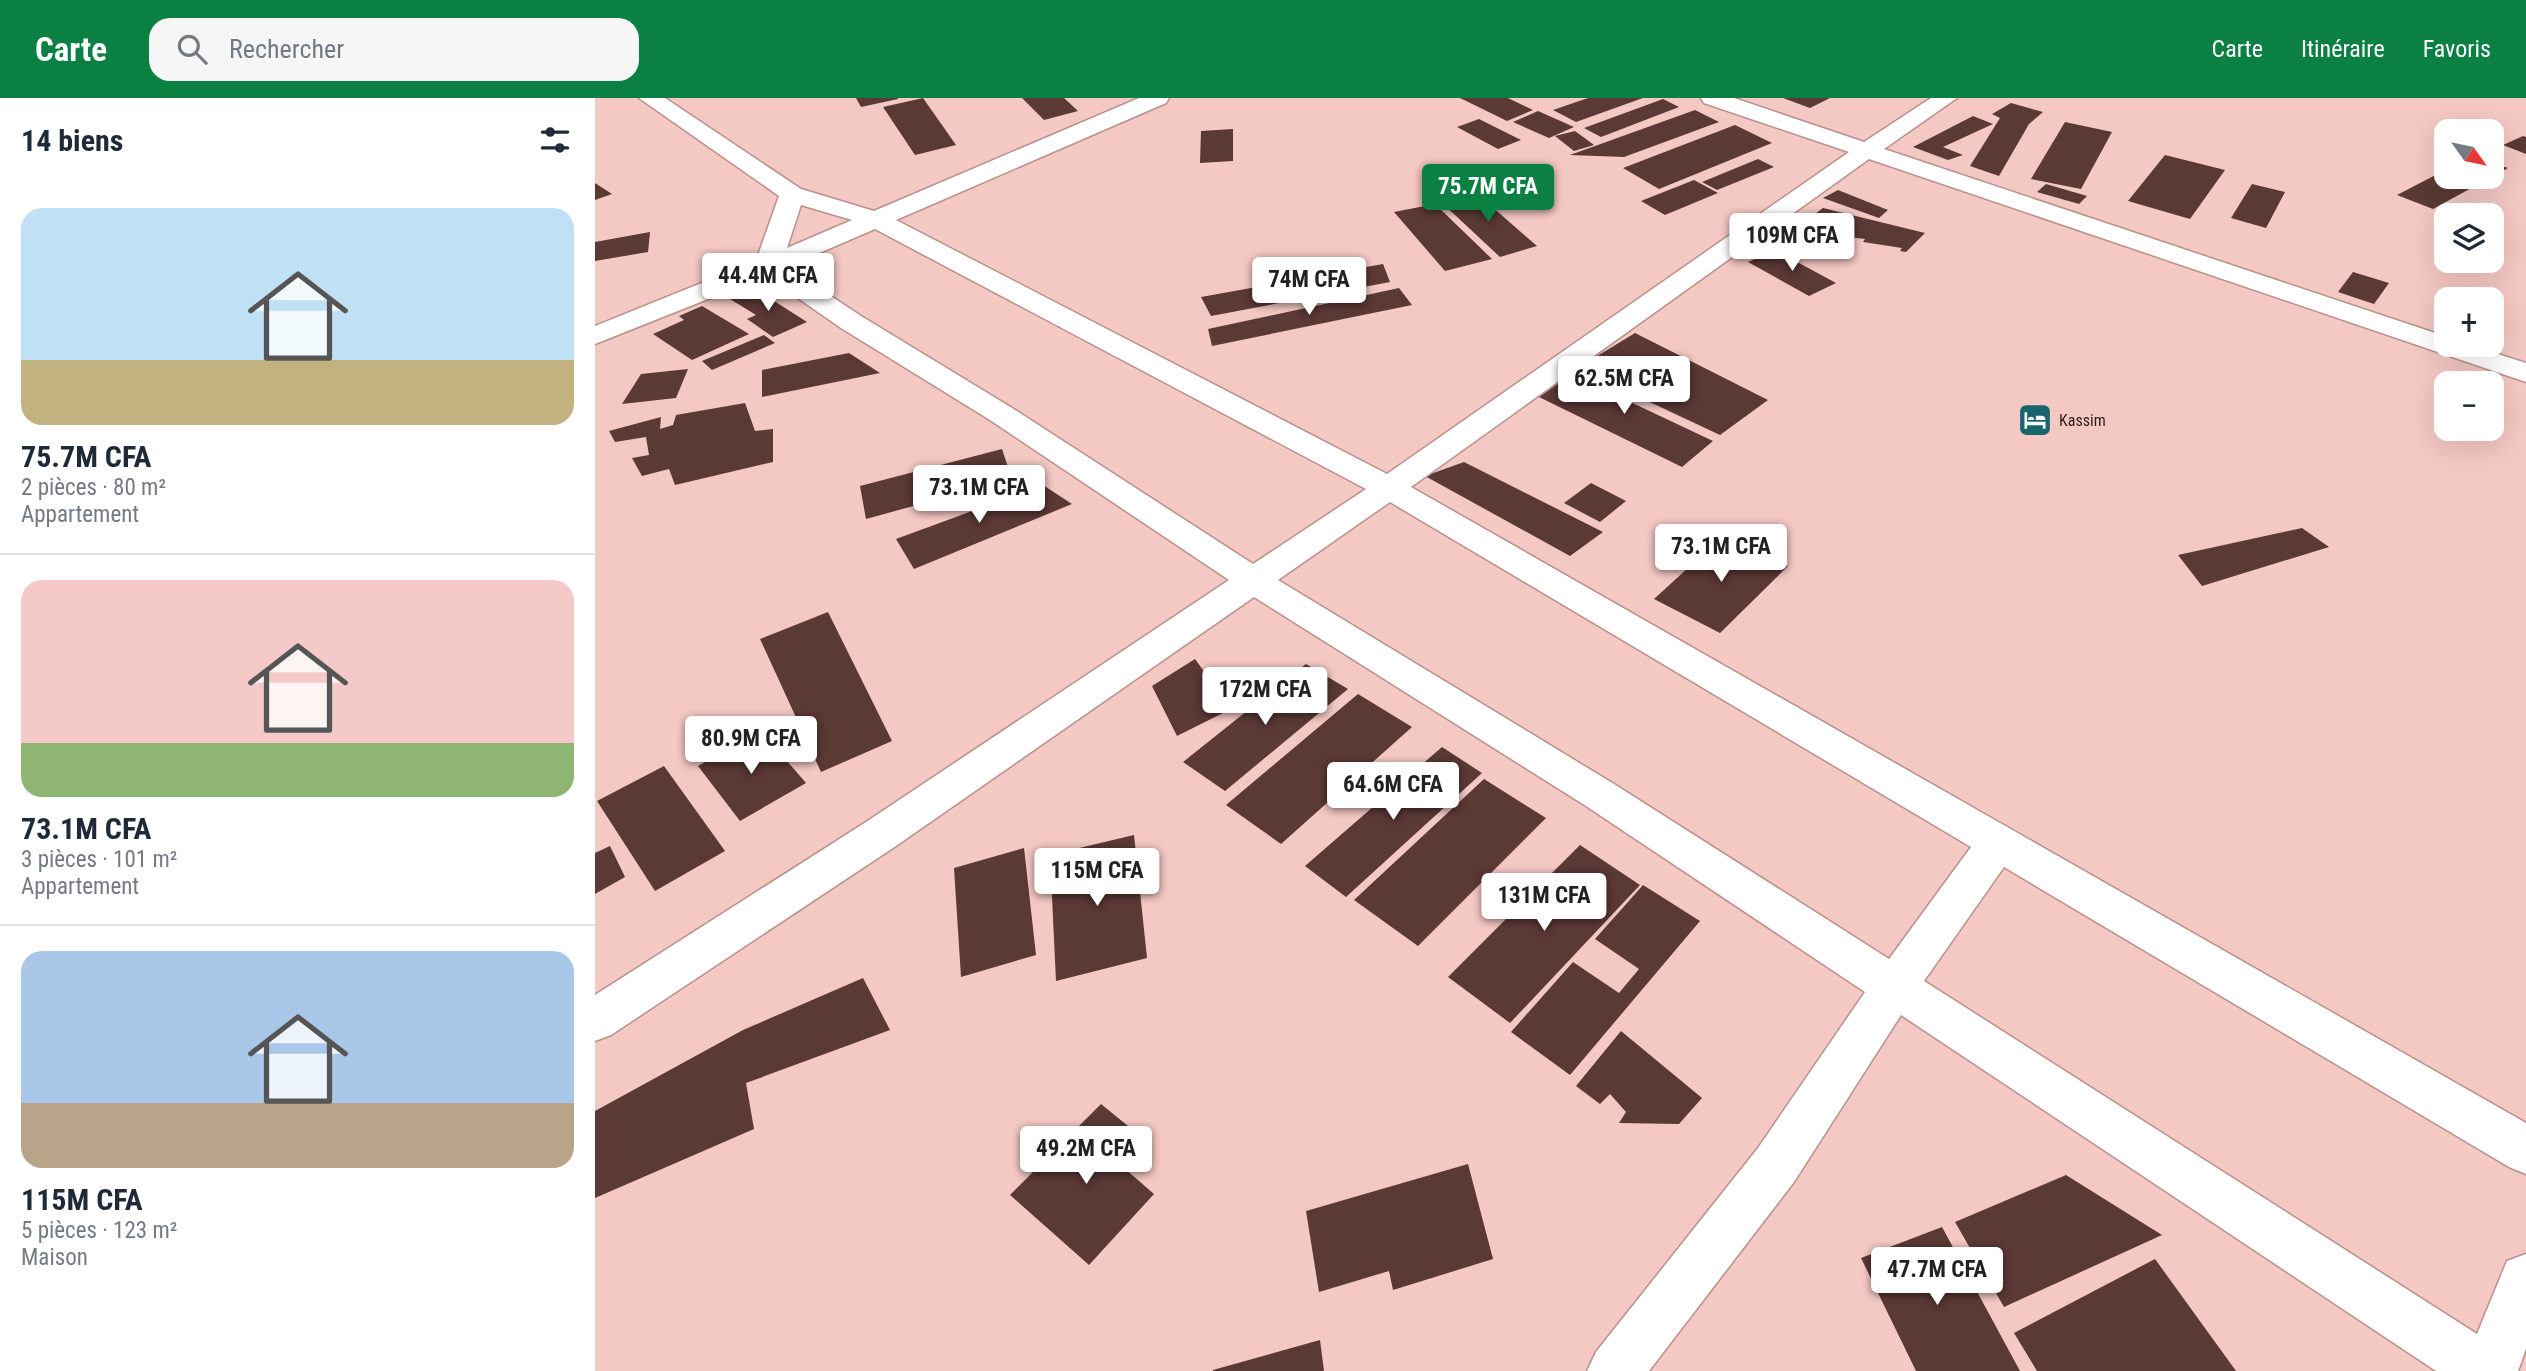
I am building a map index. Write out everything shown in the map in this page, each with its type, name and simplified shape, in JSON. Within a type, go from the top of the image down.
[{"type":"street","points":[[650,98],[792,194],[874,219],[1389,488],[2526,1150]]},
{"type":"street","points":[[595,336],[768,266],[1158,98]]},
{"type":"street","points":[[1712,98],[2526,373]]},
{"type":"street","points":[[595,1020],[881,834],[1389,488],[1868,149],[1946,98]]},
{"type":"street","points":[[768,266],[792,194]]},
{"type":"street","points":[[768,266],[851,322],[1001,414],[1254,580],[1600,795],[2488,1371],[2526,1280]]},
{"type":"street","points":[[1615,1371],[1776,1165],[1894,987],[1999,841]]},
{"type":"building","points":[[856,98],[898,98],[898,99],[861,107]]},
{"type":"building","points":[[923,98],[956,145],[915,155],[883,107]]},
{"type":"building","points":[[1022,98],[1064,98],[1078,111],[1044,120]]},
{"type":"building","points":[[1460,98],[1508,98],[1533,110],[1507,121]]},
{"type":"building","points":[[1588,98],[1643,98],[1576,122],[1553,110]]},
{"type":"building","points":[[1783,98],[1830,98],[1810,108]]},
{"type":"building","points":[[1663,99],[1679,107],[1601,137],[1584,128]]},
{"type":"building","points":[[2011,103],[2043,112],[2029,124],[1999,176],[1970,166],[2000,118],[1992,114]]},
{"type":"building","points":[[1695,110],[1719,122],[1624,157],[1570,155]]},
{"type":"building","points":[[1538,111],[1574,127],[1549,138],[1513,122]]},
{"type":"building","points":[[1973,116],[1993,124],[1943,147],[1963,155],[1948,160],[1913,147]]},
{"type":"building","points":[[1479,119],[1521,140],[1498,149],[1457,127]]},
{"type":"building","points":[[2065,122],[2112,132],[2081,189],[2031,179]]},
{"type":"building","points":[[1735,125],[1772,143],[1659,189],[1623,168]]},
{"type":"building","points":[[1233,129],[1233,161],[1200,163],[1201,131]]},
{"type":"building","points":[[1575,131],[1594,145],[1574,151],[1555,136]]},
{"type":"building","points":[[2526,137],[2526,154],[2504,145]]},
{"type":"building","points":[[2165,155],[2225,170],[2190,219],[2128,201]]},
{"type":"building","points":[[1758,159],[1774,167],[1717,190],[1702,182]]},
{"type":"building","points":[[2434,176],[2434,189],[2470,189],[2444,203],[2434,203],[2433,209],[2397,195]]},
{"type":"building","points":[[1694,180],[1718,193],[1665,215],[1641,201]]},
{"type":"building","points":[[595,183],[612,194],[595,200]]},
{"type":"building","points":[[2046,184],[2087,196],[2079,204],[2037,192]]},
{"type":"building","points":[[2252,184],[2285,192],[2266,228],[2231,218]]},
{"type":"building","points":[[1838,190],[1888,210],[1879,218],[1823,198]]},
{"type":"building","points":[[1474,191],[1537,246],[1500,257],[1440,201]]},
{"type":"building","points":[[1435,204],[1492,259],[1445,271],[1394,212]]},
{"type":"building","points":[[1823,208],[1925,233],[1906,252],[1900,251],[1902,248],[1863,242],[1865,239],[1824,234],[1827,230],[1797,227]]},
{"type":"building","points":[[650,232],[648,252],[595,261],[595,242]]},
{"type":"building","points":[[1775,250],[1836,283],[1809,296],[1748,262]]},
{"type":"building","points":[[1383,264],[1390,282],[1211,316],[1201,297]]},
{"type":"building","points":[[2353,272],[2389,283],[2374,304],[2338,292]]},
{"type":"building","points":[[754,288],[807,322],[773,337],[747,319],[756,315],[730,299]]},
{"type":"building","points":[[1399,288],[1412,305],[1212,346],[1208,329]]},
{"type":"building","points":[[702,306],[749,334],[692,360],[653,334],[684,320],[679,316]]},
{"type":"building","points":[[1635,333],[1768,400],[1720,435],[1624,390],[1638,381],[1594,358]]},
{"type":"building","points":[[764,335],[775,343],[712,370],[702,361]]},
{"type":"building","points":[[849,353],[880,373],[762,397],[762,370]]},
{"type":"building","points":[[1587,363],[1621,379],[1605,390],[1713,441],[1682,467],[1539,397]]},
{"type":"building","points":[[688,369],[676,398],[622,404],[641,374]]},
{"type":"building","points":[[745,403],[755,431],[773,429],[773,462],[675,485],[669,469],[642,476],[632,458],[649,455],[646,437],[615,442],[609,431],[661,417],[660,429],[673,425],[676,415]]},
{"type":"building","points":[[1002,449],[1012,479],[866,519],[860,486]]},
{"type":"building","points":[[1464,462],[1603,532],[1570,556],[1425,476]]},
{"type":"building","points":[[1591,483],[1626,501],[1600,522],[1564,503]]},
{"type":"building","points":[[1043,485],[1072,504],[914,569],[896,539]]},
{"type":"building","points":[[2302,528],[2329,547],[2202,586],[2178,555]]},
{"type":"building","points":[[1724,535],[1788,566],[1720,633],[1654,599]]},
{"type":"building","points":[[828,612],[892,741],[821,772],[760,639]]},
{"type":"building","points":[[1195,659],[1231,709],[1177,736],[1152,686]]},
{"type":"building","points":[[1306,664],[1348,689],[1225,791],[1183,762]]},
{"type":"building","points":[[1358,694],[1412,727],[1281,844],[1226,805]]},
{"type":"building","points":[[761,731],[806,783],[740,821],[698,766]]},
{"type":"building","points":[[1442,747],[1482,773],[1346,897],[1305,866]]},
{"type":"building","points":[[664,766],[725,851],[655,891],[597,801]]},
{"type":"building","points":[[1484,779],[1546,818],[1418,946],[1354,900]]},
{"type":"building","points":[[1134,835],[1147,958],[1056,981],[1050,855]]},
{"type":"building","points":[[1580,845],[1640,885],[1510,1023],[1448,977]]},
{"type":"building","points":[[610,846],[625,877],[595,894],[595,853]]},
{"type":"building","points":[[1024,848],[1036,955],[961,977],[954,868]]},
{"type":"building","points":[[1643,885],[1700,921],[1570,1075],[1511,1032],[1573,962],[1619,993],[1639,969],[1595,939]]},
{"type":"building","points":[[863,978],[890,1030],[746,1083],[754,1129],[595,1198],[595,1111],[743,1030]]},
{"type":"building","points":[[1621,1031],[1702,1098],[1679,1124],[1619,1123],[1626,1112],[1610,1094],[1600,1104],[1576,1086]]},
{"type":"building","points":[[1101,1104],[1139,1135],[1115,1160],[1154,1194],[1089,1265],[1010,1195]]},
{"type":"building","points":[[1468,1164],[1493,1259],[1393,1290],[1389,1271],[1319,1292],[1306,1211]]},
{"type":"building","points":[[2066,1175],[2162,1235],[2004,1307],[1955,1222]]},
{"type":"building","points":[[1942,1227],[2020,1371],[1916,1371],[1861,1258]]},
{"type":"building","points":[[2155,1259],[2236,1371],[2037,1371],[2014,1333]]},
{"type":"building","points":[[1320,1340],[1324,1371],[1213,1371],[1213,1370]]},
{"type":"place","name":"Kassim","points":[[2035,420]]}]
